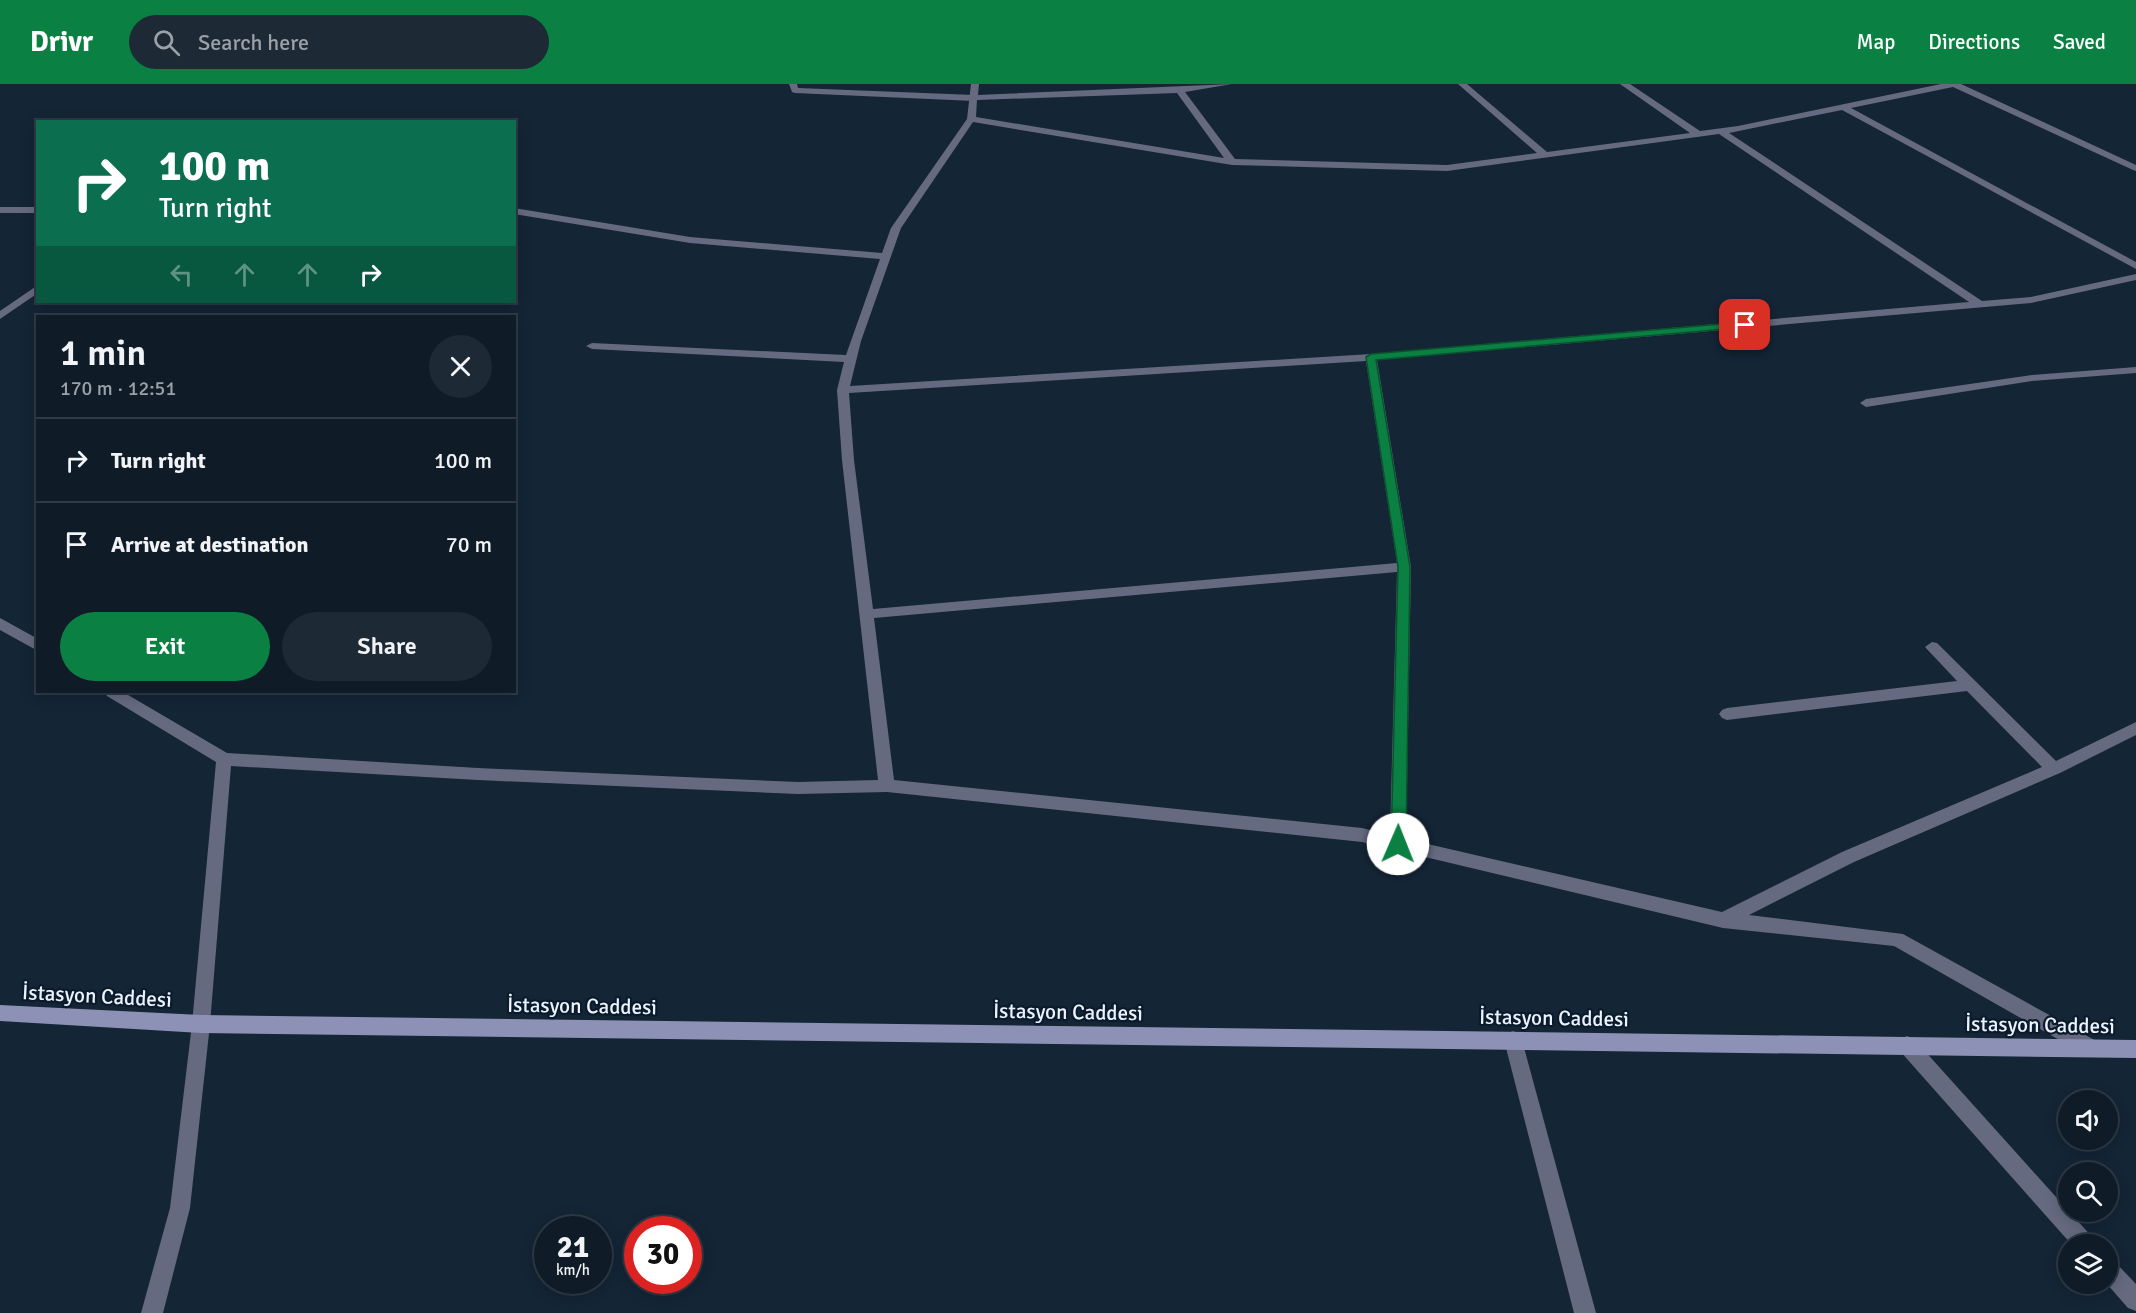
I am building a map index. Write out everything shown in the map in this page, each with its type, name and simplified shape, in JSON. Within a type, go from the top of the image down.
[{"type":"main road","name":"İstasyon Caddesi","points":[[0,1013],[201,1024],[2136,1048]]},
{"type":"street","points":[[793,84],[795,90],[974,98],[1179,90],[1228,84]]},
{"type":"street","points":[[887,786],[848,460],[843,390],[850,359],[896,228],[971,119],[975,84]]},
{"type":"street","points":[[1462,84],[1545,155]]},
{"type":"street","points":[[1624,84],[1698,134]]},
{"type":"street","points":[[971,119],[1232,162],[1447,168],[1720,131],[1954,84],[2136,168]]},
{"type":"street","points":[[1179,90],[1232,162]]},
{"type":"street","points":[[1843,107],[2136,266]]},
{"type":"street","points":[[1720,131],[1978,304]]},
{"type":"street","points":[[0,210],[36,210]]},
{"type":"street","points":[[516,211],[690,240],[886,256]]},
{"type":"street","points":[[843,390],[1371,357],[2031,300],[2136,277]]},
{"type":"street","points":[[0,316],[36,289]]},
{"type":"street","points":[[592,346],[850,359]]},
{"type":"street","points":[[1371,357],[1404,567],[1398,844]]},
{"type":"street","points":[[1866,403],[2032,378],[2136,369]]},
{"type":"street","points":[[868,614],[1404,567]]},
{"type":"street","points":[[0,623],[36,645]]},
{"type":"street","points":[[1932,647],[2054,769]]},
{"type":"street","points":[[1727,714],[1970,684]]},
{"type":"street","points":[[114,693],[224,759],[490,775],[798,788],[887,786],[1362,835],[1723,920],[1897,939],[2091,1048]]},
{"type":"street","points":[[1723,920],[1848,857],[2054,769],[2136,728]]},
{"type":"street","points":[[152,1313],[180,1208],[201,1024],[224,759]]},
{"type":"street","points":[[1513,1040],[1585,1313]]},
{"type":"street","points":[[1907,1045],[2076,1234]]},
{"type":"street","points":[[2118,1280],[2136,1300]]},
{"type":"route","points":[[1398,844],[1404,567],[1371,357],[1745,325]]}]
